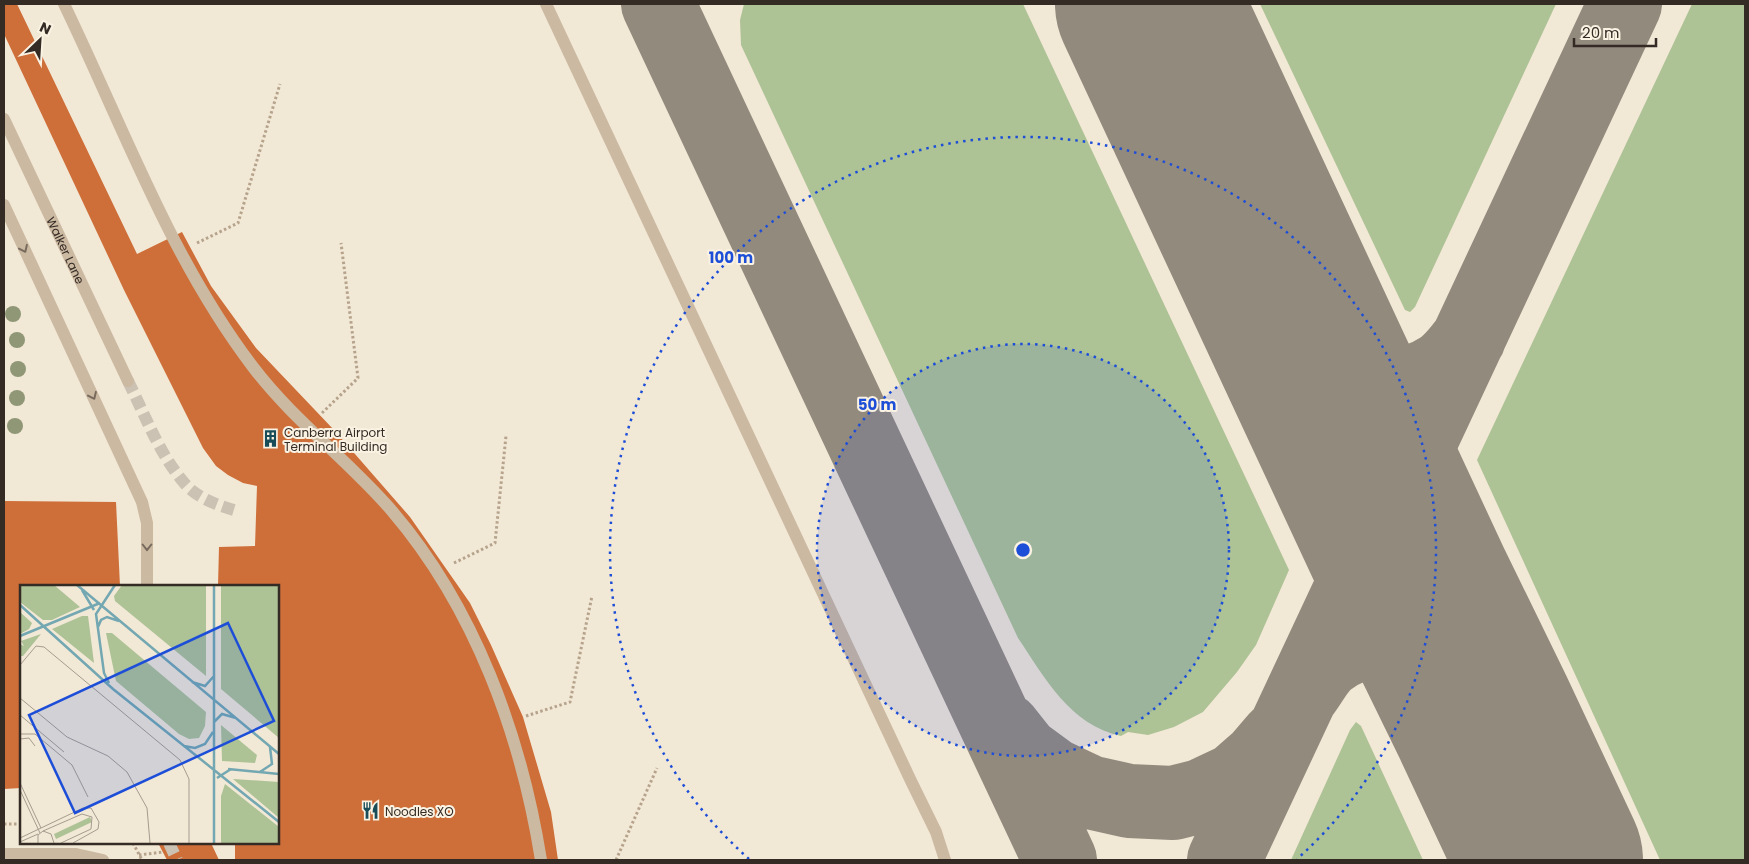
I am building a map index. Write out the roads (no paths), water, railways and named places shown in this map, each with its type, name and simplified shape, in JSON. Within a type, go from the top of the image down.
[{"type":"lane","points":[[64,4],[145,181],[178,246],[219,316],[252,366],[289,410],[391,510],[431,563],[454,600],[495,687],[514,741],[533,810],[541,860]]},
{"type":"lane","points":[[546,4],[936,832],[945,860]]},
{"type":"lane","name":"Walker Lane","points":[[4,119],[128,381]]},
{"type":"lane","points":[[4,205],[142,502],[147,523],[147,585]]},
{"type":"lane","points":[[4,854],[76,854],[103,860]]},
{"type":"tunnel","points":[[128,381],[168,461],[186,485],[202,497],[234,510]]},
{"type":"tunnel","points":[[169,844],[177,860]]},
{"type":"place","name":"Canberra Airport Terminal Building","points":[[270,439]]},
{"type":"place","name":"Noodles XO","points":[[371,811]]}]
